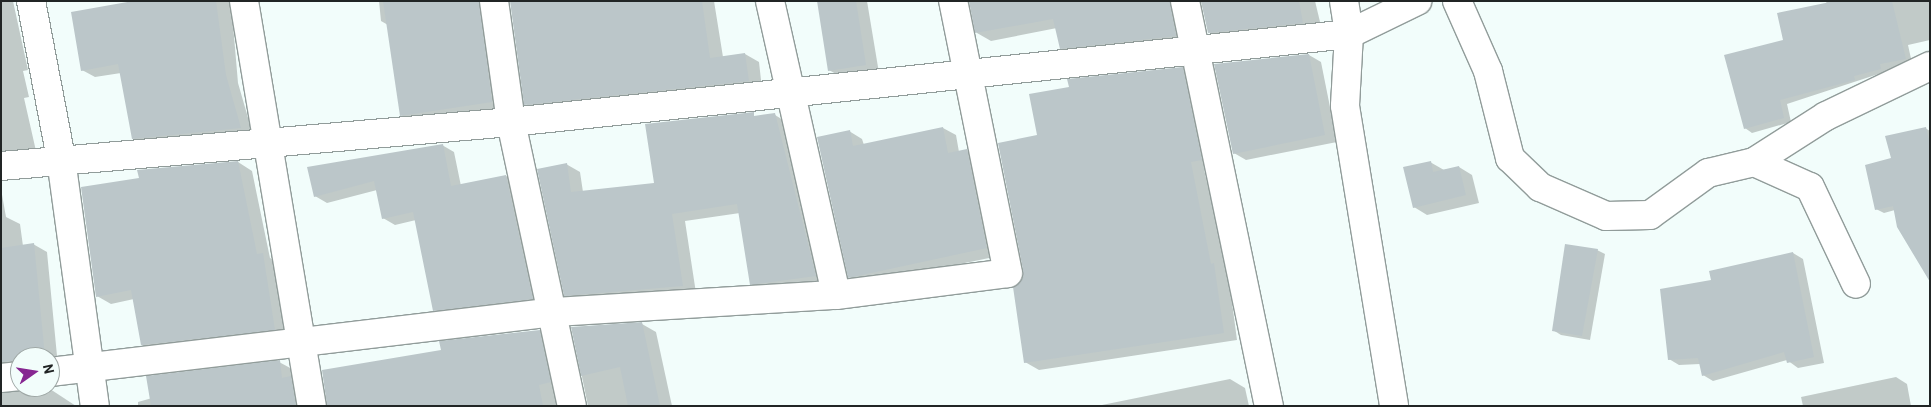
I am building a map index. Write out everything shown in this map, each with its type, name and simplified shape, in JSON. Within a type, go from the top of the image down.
[{"type":"street","points":[[32,1],[60,159],[95,406]]},
{"type":"street","points":[[244,1],[312,406]]},
{"type":"street","points":[[494,1],[511,122],[555,312],[572,406]]},
{"type":"street","points":[[770,1],[836,295]]},
{"type":"street","points":[[60,371],[555,312],[836,295],[1008,273],[953,1]]},
{"type":"street","points":[[1185,1],[1268,406]]},
{"type":"street","points":[[1344,1],[1350,34],[1345,106],[1394,406]]},
{"type":"street","points":[[1,166],[60,159],[269,144],[511,122],[1195,52],[1350,34],[1417,1]]},
{"type":"street","points":[[1457,1],[1488,71],[1510,158],[1540,187],[1606,216],[1650,215],[1708,173],[1754,162],[1826,116],[1930,66]]},
{"type":"street","points":[[1754,162],[1810,187],[1856,284]]},
{"type":"building","points":[[133,1],[216,1],[226,75],[241,128],[132,139],[118,64],[81,71],[71,12]]},
{"type":"building","points":[[383,1],[479,1],[492,102],[400,116]]},
{"type":"building","points":[[510,1],[702,1],[710,58],[745,53],[749,81],[524,105]]},
{"type":"building","points":[[817,1],[856,1],[866,65],[828,71]]},
{"type":"building","points":[[969,1],[1170,1],[1176,36],[1060,49],[1053,19],[975,33]]},
{"type":"building","points":[[1201,1],[1299,1],[1303,23],[1208,33]]},
{"type":"building","points":[[1835,1],[1892,1],[1906,59],[1880,64],[1881,69],[1854,76],[1855,80],[1780,100],[1784,118],[1744,129],[1724,55],[1783,40],[1777,13]]},
{"type":"building","points":[[1309,54],[1325,135],[1233,154],[1214,64]]},
{"type":"building","points":[[1183,67],[1202,160],[1191,162],[1211,264],[1214,263],[1224,333],[1024,363],[1013,287],[1022,279],[1023,270],[998,143],[1037,135],[1029,94],[1069,87],[1067,79]]},
{"type":"building","points":[[754,112],[754,116],[775,113],[816,276],[750,285],[737,204],[672,214],[683,286],[564,296],[537,169],[567,163],[571,192],[654,183],[645,124]]},
{"type":"building","points":[[943,127],[948,153],[967,149],[987,248],[848,278],[817,137],[850,130],[853,146]]},
{"type":"building","points":[[1926,127],[1930,145],[1930,282],[1897,227],[1893,206],[1875,210],[1865,165],[1891,158],[1885,136]]},
{"type":"building","points":[[443,144],[451,186],[506,175],[533,299],[433,311],[413,212],[382,219],[374,181],[314,197],[307,167]]},
{"type":"building","points":[[238,161],[257,254],[263,253],[275,330],[141,345],[131,290],[96,297],[81,187],[139,178],[137,170]]},
{"type":"building","points":[[1431,161],[1433,172],[1459,166],[1466,195],[1413,208],[1403,167]]},
{"type":"building","points":[[34,243],[44,347],[10,347],[10,361],[1,362],[1,248]]},
{"type":"building","points":[[1565,244],[1598,249],[1582,336],[1552,331]]},
{"type":"building","points":[[1793,252],[1814,357],[1787,363],[1784,352],[1702,376],[1698,358],[1668,360],[1660,289],[1711,280],[1709,271]]},
{"type":"building","points":[[642,322],[660,406],[628,406],[620,367],[581,376],[571,327]]},
{"type":"building","points":[[540,330],[551,382],[539,385],[543,406],[327,406],[322,370],[441,350],[439,341]]},
{"type":"building","points":[[280,360],[282,378],[291,376],[296,406],[151,406],[146,376]]}]
